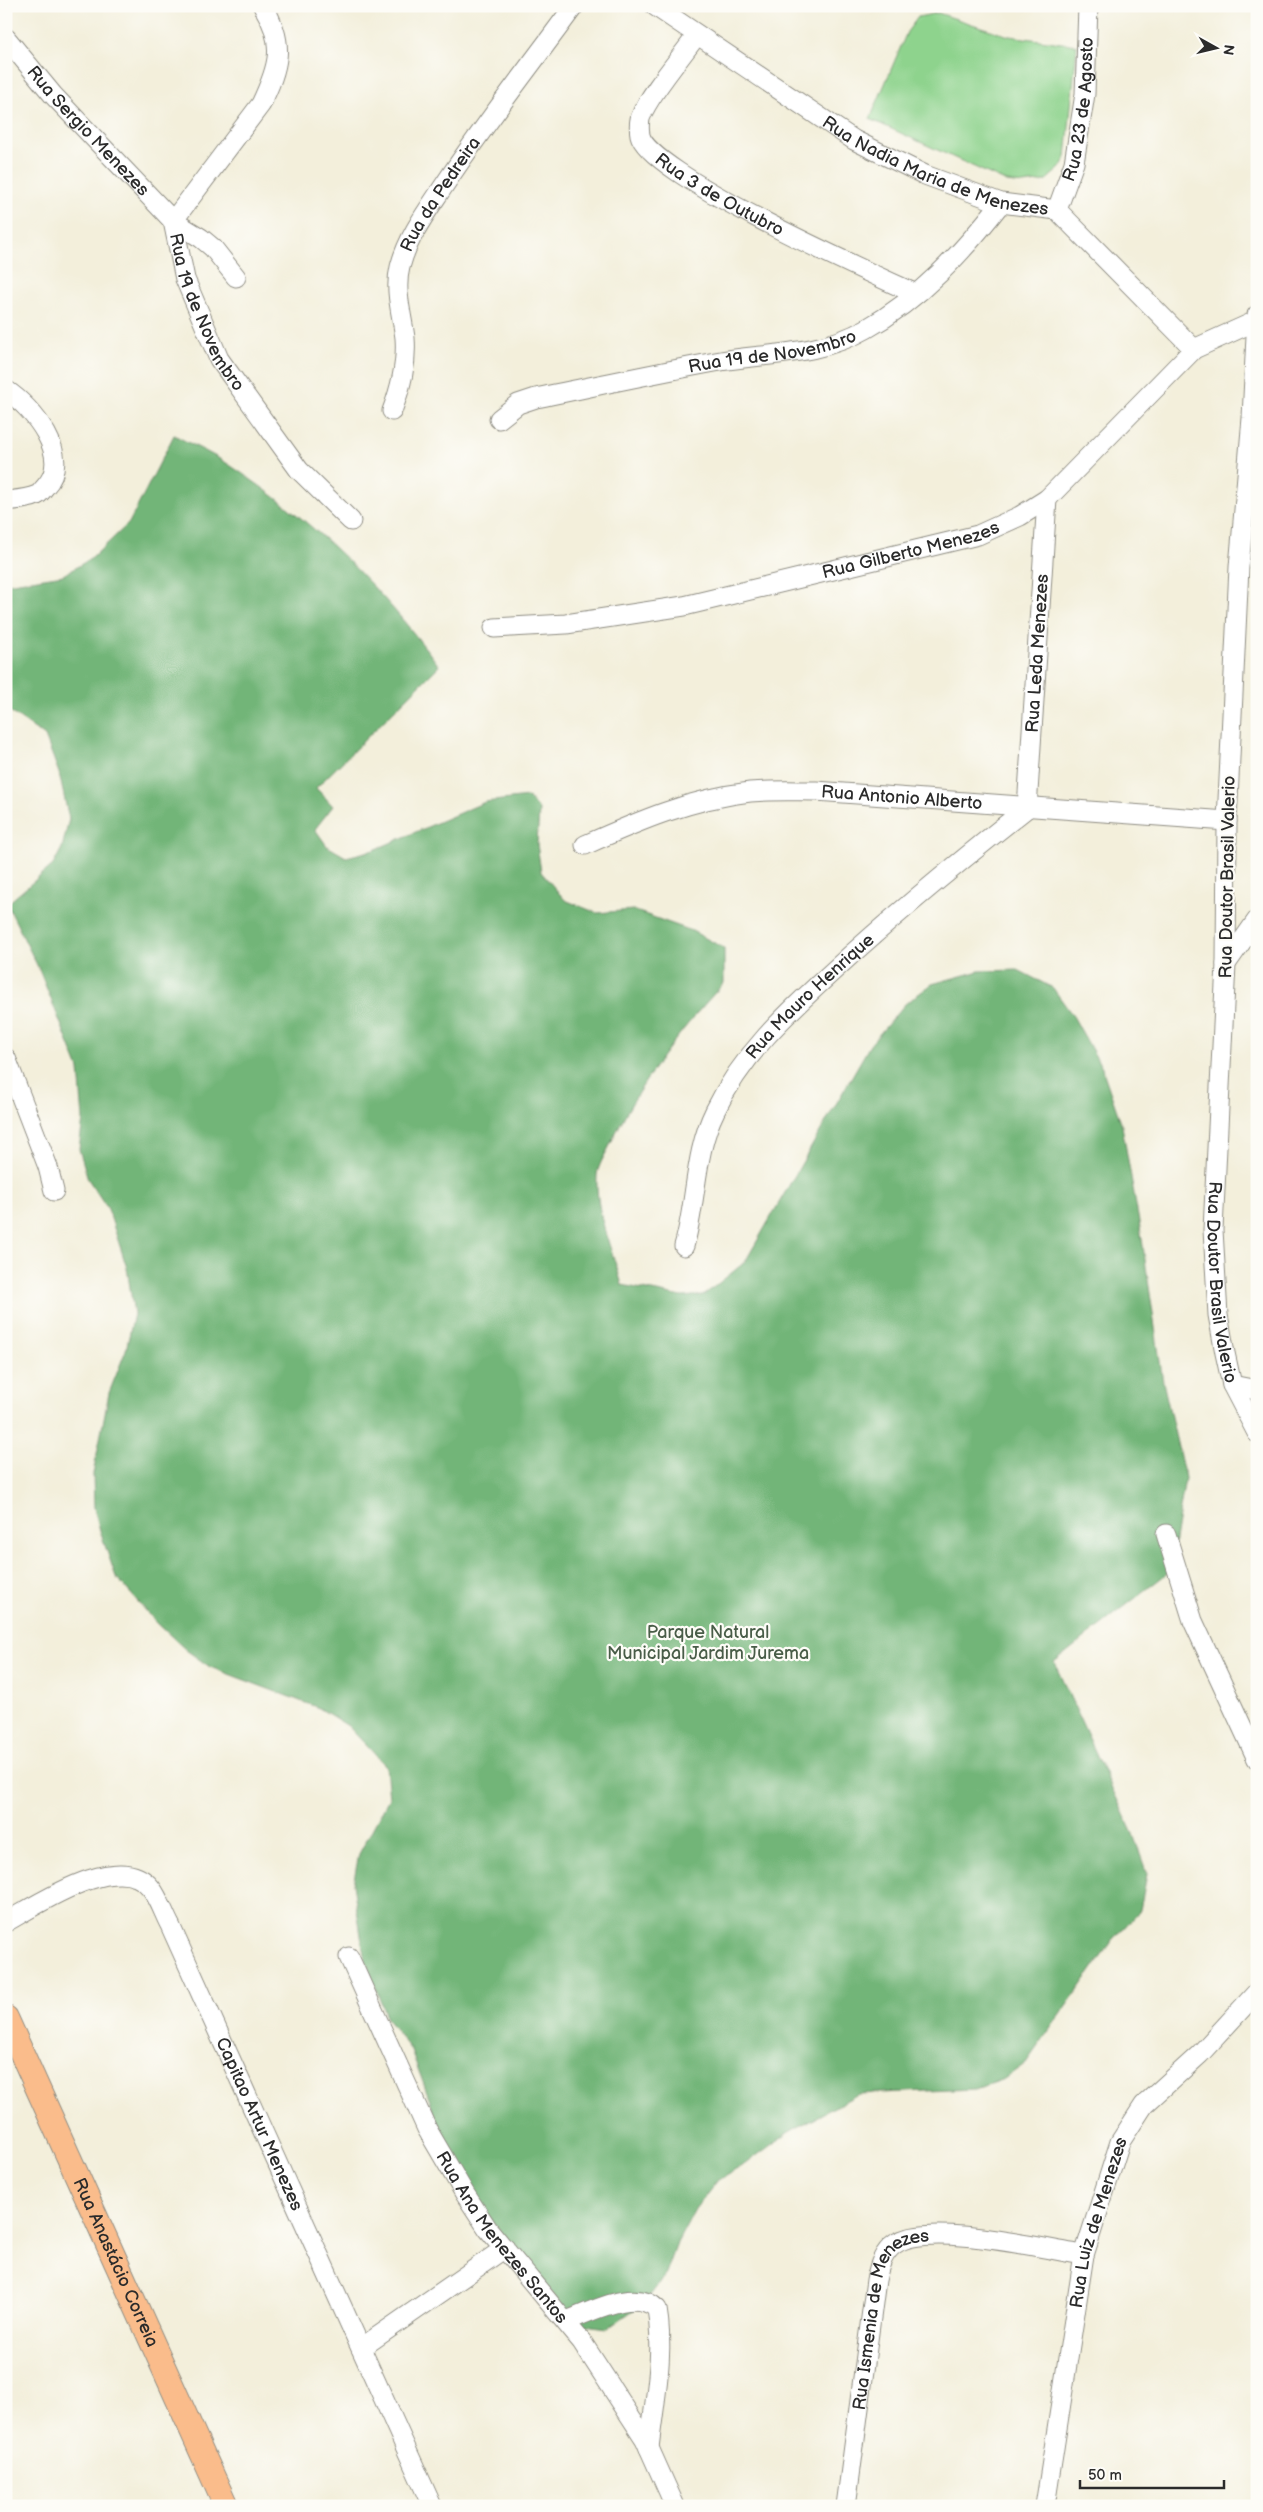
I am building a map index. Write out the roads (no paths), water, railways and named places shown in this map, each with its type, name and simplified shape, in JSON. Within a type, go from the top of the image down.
[{"type":"main road","name":"Rua Anastácio Correia","points":[[6,2018],[226,2506]]},
{"type":"street","name":"Rua 19 de Novembro","points":[[263,6],[272,21],[278,40],[278,63],[271,82],[261,104],[174,221],[184,279],[219,359],[299,470],[351,521]]},
{"type":"street","name":"Rua da Pedreira","points":[[392,412],[401,387],[406,364],[404,337],[399,312],[400,267],[416,227],[459,163],[574,6]]},
{"type":"street","name":"Rua Nadia Maria de Menezes","points":[[655,6],[854,140],[925,175],[1001,203],[1057,210],[1194,350]]},
{"type":"street","name":"Rua 23 de Agosto","points":[[1057,210],[1074,163],[1084,94],[1088,6]]},
{"type":"street","name":"Rua 3 de Outubro","points":[[697,34],[640,117],[640,135],[649,150],[666,165],[772,226],[916,294]]},
{"type":"street","name":"Rua Sergio Menezes","points":[[6,38],[54,95],[174,221],[213,248],[236,277]]},
{"type":"street","name":"Rua 19 de Novembro","points":[[499,419],[518,404],[536,398],[716,362],[817,349],[866,329],[916,294],[968,246],[1001,203]]},
{"type":"street","name":"Rua Doutor Brasil Valerio","points":[[1257,315],[1252,418],[1239,567],[1227,821],[1226,964],[1213,1230],[1218,1315],[1232,1385],[1257,1432]]},
{"type":"street","name":"Rua Gilberto Menezes","points":[[494,628],[566,624],[704,601],[978,535],[1020,516],[1047,499],[1194,350],[1256,321]]},
{"type":"street","points":[[6,390],[32,413],[48,435],[55,463],[50,481],[37,495],[6,501]]},
{"type":"street","name":"Rua Leda Menezes","points":[[1027,808],[1047,499]]},
{"type":"street","name":"Rua Antonio Alberto","points":[[585,845],[652,815],[700,801],[751,792],[816,791],[1027,808],[1227,821]]},
{"type":"street","name":"Rua Mauro Henrique","points":[[684,1246],[690,1224],[699,1156],[714,1112],[735,1075],[759,1042],[879,928],[1027,808]]},
{"type":"street","points":[[1226,964],[1257,920]]},
{"type":"street","points":[[6,1058],[48,1167],[54,1191]]},
{"type":"street","points":[[1232,1385],[1257,1390]]},
{"type":"street","points":[[1166,1534],[1193,1621],[1257,1759]]},
{"type":"street","name":"Capitao Artur Menezes","points":[[6,1922],[73,1884],[118,1874],[138,1878],[150,1887],[170,1926],[432,2506]]},
{"type":"street","name":"Rua Ana Menezes Santos","points":[[349,1958],[427,2129],[465,2194],[488,2229],[566,2320],[633,2418],[649,2448],[675,2506]]},
{"type":"street","name":"Rua Luiz de Menezes","points":[[1045,2506],[1084,2255],[1120,2142],[1128,2125],[1144,2105],[1200,2054],[1257,1992]]},
{"type":"street","name":"Rua Ismenia de Menezes","points":[[846,2506],[876,2280],[885,2253],[896,2243],[911,2237],[947,2233],[1084,2255]]},
{"type":"street","points":[[360,2348],[504,2248]]},
{"type":"street","points":[[566,2320],[632,2299],[645,2300],[657,2309],[659,2323],[658,2370],[649,2448]]},
{"type":"park label","name":"Parque Natural Municipal Jardim Jurema","points":[[708,1642]]}]
